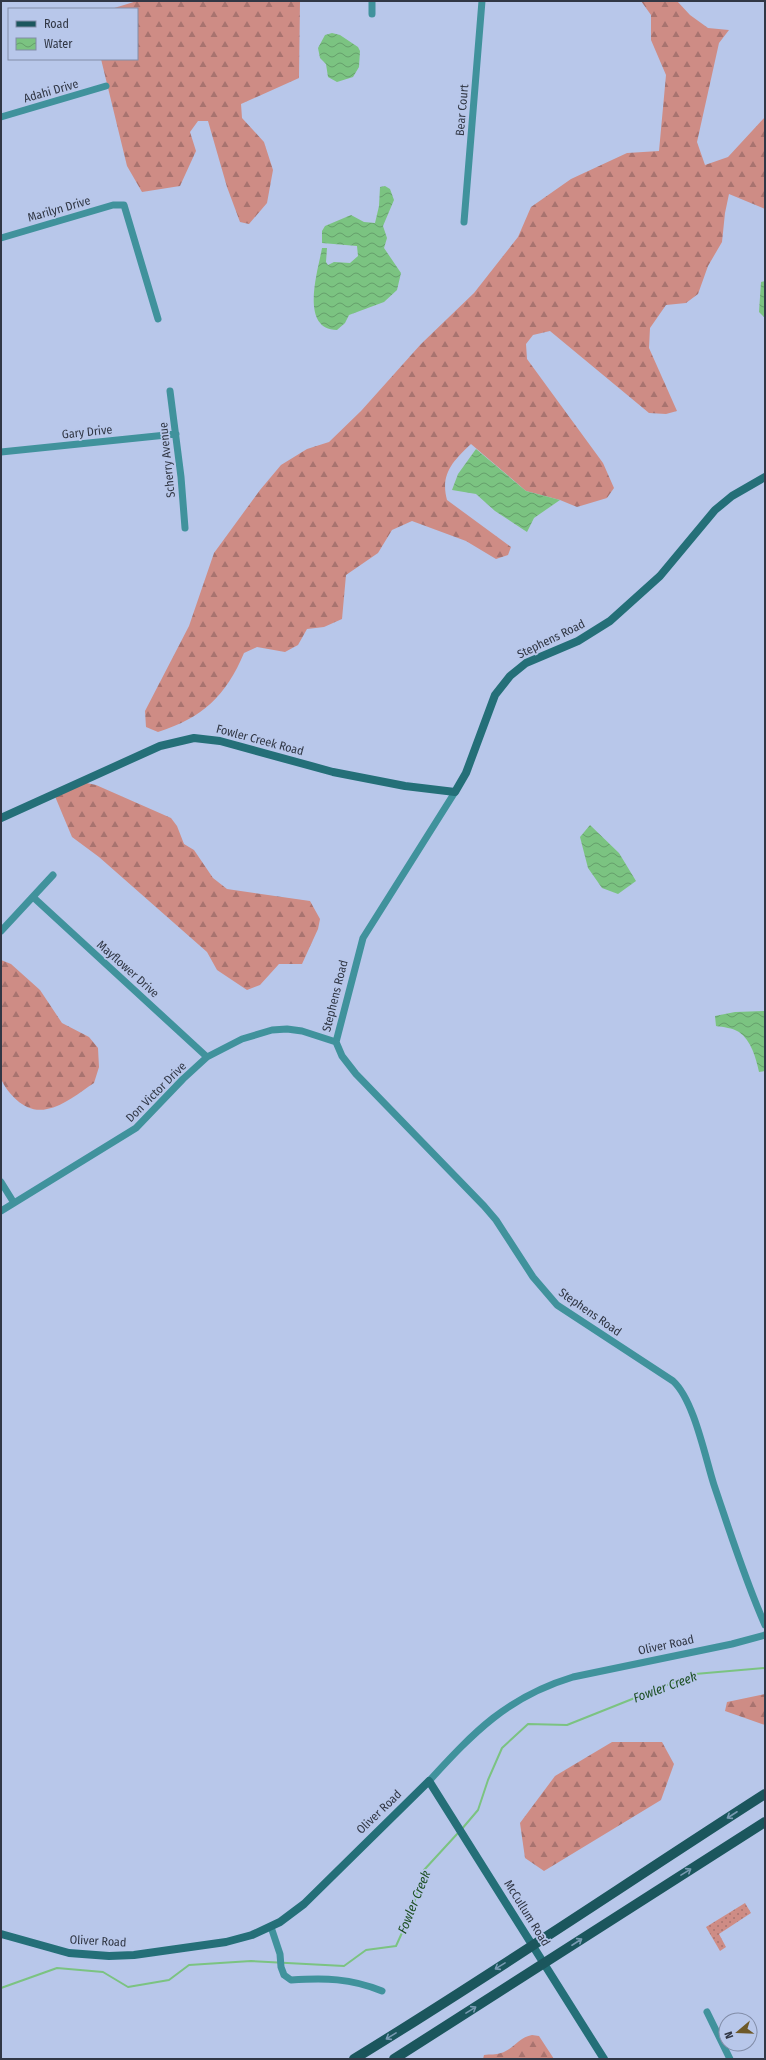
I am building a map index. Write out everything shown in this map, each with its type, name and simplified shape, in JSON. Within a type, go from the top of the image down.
[{"type":"main road","name":"Stephens Road","points":[[455,792],[466,773],[495,695],[510,676],[526,663],[578,640],[610,621],[660,576],[715,510],[732,496],[765,477]]},
{"type":"main road","name":"Fowler Creek Road","points":[[1,818],[160,746],[194,738],[220,741],[340,774],[405,786],[455,792]]},
{"type":"main road","name":"McCullum Road","points":[[429,1781],[442,1804],[533,1945],[604,2059]]},
{"type":"main road","name":"Oliver Road","points":[[1,1934],[69,1953],[113,1956],[134,1955],[226,1942],[271,1927],[304,1904],[429,1781]]},
{"type":"main road","points":[[354,2059],[765,1794]]},
{"type":"main road","points":[[394,2059],[765,1822]]},
{"type":"street","points":[[372,1],[372,14]]},
{"type":"street","name":"Bear Court","points":[[464,222],[482,1]]},
{"type":"street","name":"Adahi Drive","points":[[1,117],[106,86]]},
{"type":"street","name":"Marilyn Drive","points":[[1,238],[106,207],[124,205],[158,319]]},
{"type":"street","name":"Scherry Avenue","points":[[170,391],[181,477],[185,528]]},
{"type":"street","name":"Gary Drive","points":[[1,452],[176,434]]},
{"type":"street","name":"Stephens Road","points":[[455,792],[363,938],[336,1042],[342,1056],[356,1074],[492,1215],[548,1297],[571,1316],[673,1382],[681,1390],[688,1402],[715,1485],[765,1625]]},
{"type":"street","points":[[1,931],[53,875]]},
{"type":"street","name":"Mayflower Drive","points":[[33,897],[207,1057]]},
{"type":"street","name":"Don Victor Drive","points":[[1,1211],[136,1128],[182,1079],[207,1057],[242,1039],[272,1030],[287,1029],[302,1031],[336,1042]]},
{"type":"street","points":[[1,1182],[14,1203]]},
{"type":"street","name":"Oliver Road","points":[[429,1781],[471,1735],[515,1702],[548,1685],[573,1677],[732,1644],[765,1635]]},
{"type":"street","points":[[271,1927],[280,1954],[281,1967],[284,1975],[291,1980],[316,1978],[359,1982],[382,1991]]},
{"type":"street","points":[[707,2012],[730,2059]]},
{"type":"green space","points":[[137,1],[300,1],[299,78],[241,104],[242,118],[264,142],[273,170],[267,203],[249,224],[240,222],[227,187],[208,121],[198,121],[190,132],[196,151],[180,186],[142,192],[127,166],[101,60],[138,60],[138,8],[114,8]]},
{"type":"green space","points":[[641,1],[677,1],[690,15],[708,28],[729,30],[719,43],[697,142],[705,165],[728,157],[765,117],[765,209],[729,194],[725,213],[722,242],[708,266],[698,294],[686,303],[666,305],[650,328],[649,348],[677,411],[666,414],[649,413],[550,331],[533,335],[526,344],[527,359],[603,463],[614,488],[607,498],[577,507],[560,500],[526,491],[471,444],[454,462],[447,475],[445,491],[447,500],[511,547],[508,555],[496,559],[466,541],[412,521],[392,530],[378,553],[346,575],[342,619],[324,627],[307,629],[298,645],[285,652],[257,647],[244,653],[229,682],[211,703],[200,712],[187,720],[158,732],[146,727],[145,711],[189,626],[214,553],[260,490],[281,465],[307,449],[329,442],[361,411],[421,344],[474,293],[518,237],[531,207],[571,179],[627,153],[659,151],[666,75],[651,40],[651,15]]},
{"type":"green space","points":[[82,782],[96,785],[171,818],[177,826],[184,844],[194,850],[213,878],[227,889],[310,901],[320,919],[318,929],[302,964],[279,964],[260,985],[247,990],[217,970],[207,952],[99,857],[72,837],[54,794]]},
{"type":"green space","points":[[1,960],[11,964],[40,990],[62,1023],[89,1037],[98,1048],[99,1067],[94,1083],[60,1105],[40,1110],[32,1109],[14,1097],[1,1079]]},
{"type":"green space","points":[[765,1694],[765,1725],[725,1711],[727,1702]]},
{"type":"green space","points":[[612,1742],[662,1742],[674,1764],[661,1800],[544,1871],[525,1858],[520,1823],[555,1776]]},
{"type":"green space","points":[[745,1903],[751,1913],[719,1934],[726,1947],[720,1951],[706,1927]]},
{"type":"green space","points":[[527,2036],[539,2036],[554,2059],[483,2059],[484,2055],[497,2054],[506,2051]]},
{"type":"water","points":[[332,33],[340,35],[358,47],[360,51],[359,67],[353,77],[337,82],[328,77],[326,64],[320,58],[318,48],[325,35]]},
{"type":"water","points":[[385,186],[390,189],[394,200],[383,226],[387,238],[384,248],[401,273],[397,290],[384,302],[349,315],[345,323],[337,330],[325,327],[318,320],[314,310],[315,284],[322,248],[327,248],[326,262],[328,265],[334,262],[350,263],[358,256],[357,246],[322,243],[322,231],[325,226],[351,215],[364,222],[375,223],[379,206],[380,187]]},
{"type":"water","points":[[765,281],[765,318],[759,312],[761,282]]},
{"type":"water","points":[[476,449],[526,491],[560,500],[534,518],[527,532],[495,511],[476,494],[452,490],[458,474]]},
{"type":"water","points":[[590,825],[619,853],[636,881],[618,894],[602,888],[588,868],[580,837]]},
{"type":"water","points":[[765,1011],[765,1071],[759,1072],[755,1055],[747,1040],[737,1031],[716,1026],[715,1016],[735,1012]]},
{"type":"waterway","name":"Fowler Creek","points":[[461,1830],[478,1810],[488,1780],[502,1748],[528,1724],[567,1725],[695,1674],[765,1668]]},
{"type":"waterway","name":"Fowler Creek","points":[[1,1988],[57,1968],[103,1972],[128,1987],[169,1980],[189,1965],[251,1961],[344,1966],[366,1950],[396,1946],[411,1913],[424,1870],[458,1833]]}]
